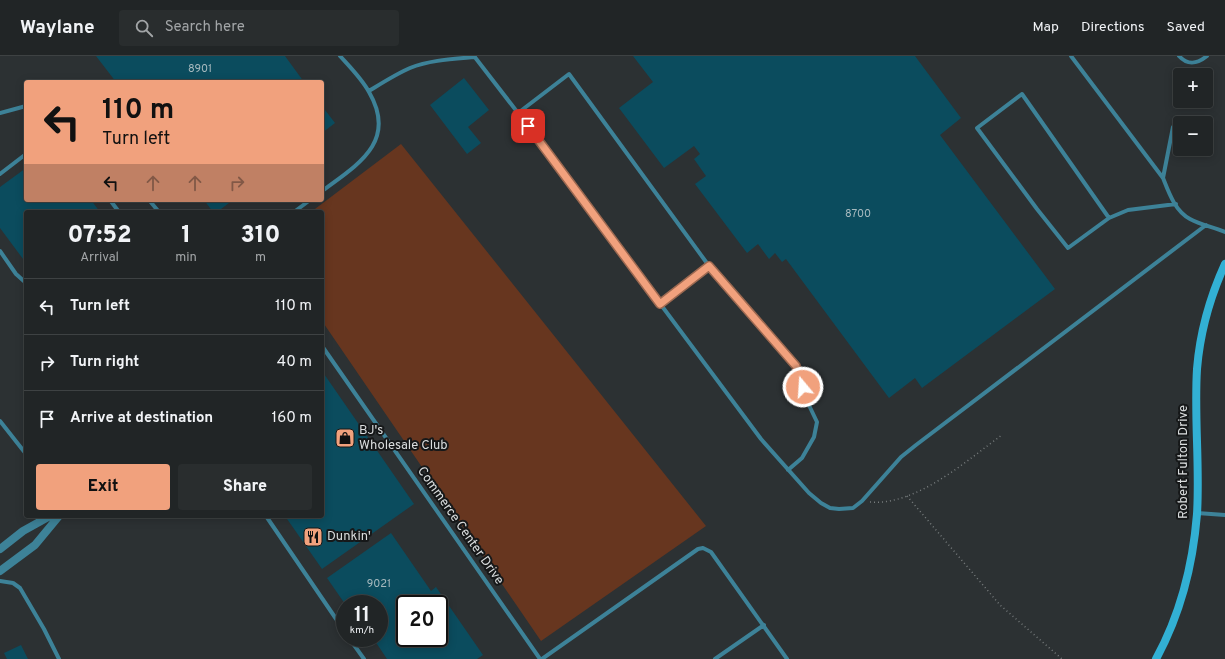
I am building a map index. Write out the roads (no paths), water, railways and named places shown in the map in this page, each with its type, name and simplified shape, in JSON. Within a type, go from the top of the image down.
[{"type":"street","name":"Robert Fulton Drive","points":[[1156,659],[1172,624],[1189,570],[1197,513],[1197,368],[1200,341],[1214,290],[1225,264]]},
{"type":"street","points":[[0,549],[23,531],[46,518]]},
{"type":"street","points":[[0,571],[35,545],[57,518]]},
{"type":"lane","points":[[324,190],[358,164],[374,145],[379,129],[378,114],[369,91],[340,56]]},
{"type":"lane","points":[[369,91],[397,74],[411,68],[447,59],[474,56],[761,440],[821,504],[830,508],[846,510],[853,508],[862,501],[890,469],[916,445],[1206,224]]},
{"type":"lane","points":[[1071,56],[1163,178],[1172,200],[1184,215],[1190,219],[1225,232]]},
{"type":"lane","points":[[1179,56],[1185,62],[1190,63],[1201,61],[1207,56]]},
{"type":"lane","points":[[518,113],[569,74],[709,266],[796,366],[806,399],[817,422],[814,437],[802,458],[788,470]]},
{"type":"lane","points":[[1109,218],[1022,94],[977,128],[1068,248],[1109,218],[1128,210],[1176,204]]},
{"type":"lane","points":[[0,113],[24,107]]},
{"type":"lane","points":[[1163,178],[1173,126]]},
{"type":"lane","points":[[0,174],[24,156]]},
{"type":"lane","points":[[297,210],[307,202]]},
{"type":"lane","points":[[0,251],[16,274],[24,281]]},
{"type":"lane","points":[[660,304],[709,266]]},
{"type":"lane","name":"Commerce Center Drive","points":[[324,349],[541,659]]},
{"type":"lane","points":[[0,421],[24,451]]},
{"type":"lane","points":[[1197,513],[1225,515]]},
{"type":"lane","points":[[267,518],[336,619]]},
{"type":"lane","points":[[541,659],[698,549],[703,548],[712,552],[787,659]]},
{"type":"lane","points":[[0,581],[14,583],[20,588],[44,629],[59,659]]},
{"type":"lane","points":[[715,659],[764,625]]},
{"type":"lane","points":[[355,647],[364,659]]},
{"type":"place","name":"BJ's Wholesale Club","points":[[345,438]]},
{"type":"place","name":"Dunkin'","points":[[313,537]]}]
